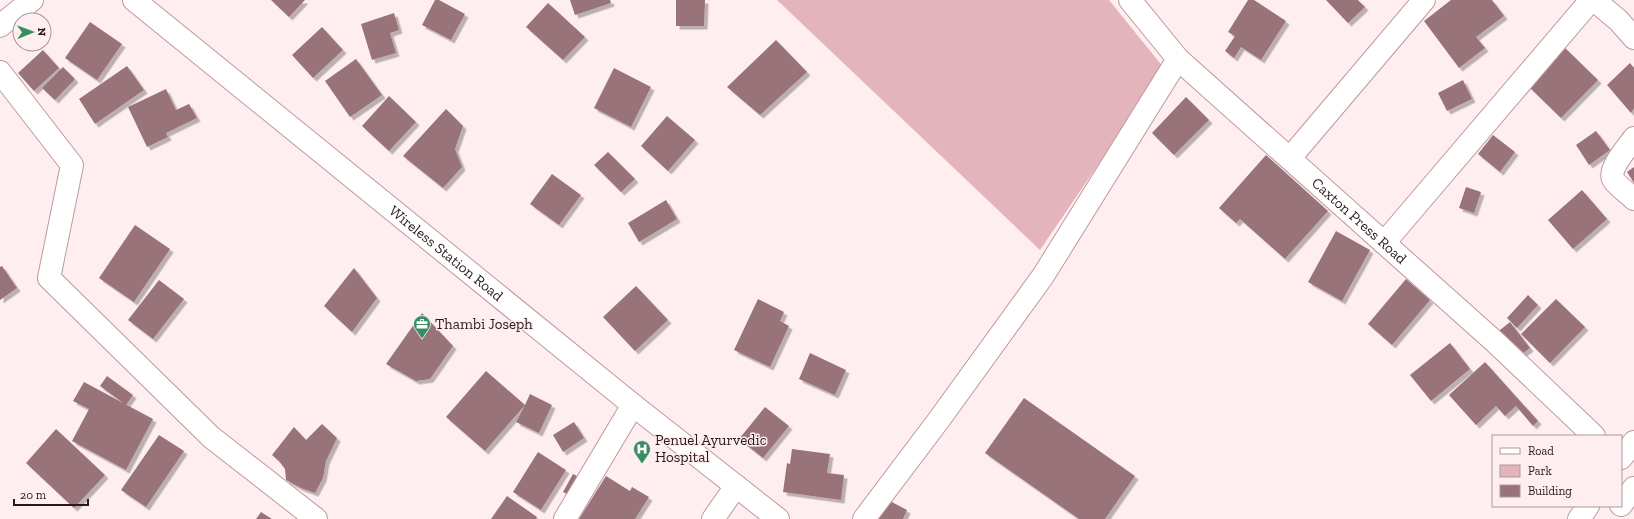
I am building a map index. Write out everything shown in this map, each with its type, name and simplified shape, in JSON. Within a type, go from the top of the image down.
[{"type":"street","points":[[0,26],[32,0]]},
{"type":"street","name":"Wireless Station Road","points":[[134,0],[633,405],[778,519]]},
{"type":"street","name":"Caxton Press Road","points":[[1130,0],[1178,59],[1494,341],[1593,435]]},
{"type":"street","points":[[1290,158],[1424,0]]},
{"type":"street","points":[[1384,243],[1591,0]]},
{"type":"street","points":[[1594,0],[1618,20],[1634,38]]},
{"type":"street","points":[[864,519],[938,421],[1042,276],[1178,59]]},
{"type":"street","points":[[0,72],[72,165],[49,278],[211,437],[316,519]]},
{"type":"street","points":[[1634,138],[1617,161],[1612,173],[1613,180],[1634,199]]},
{"type":"street","points":[[565,519],[633,405]]},
{"type":"street","points":[[1622,457],[1634,442]]},
{"type":"street","points":[[713,519],[736,486]]},
{"type":"street","points":[[1622,505],[1634,488]]},
{"type":"street","points":[[1579,519],[1587,507]]},
{"type":"street","points":[[1610,519],[1620,507]]},
{"type":"green space","points":[[777,0],[1109,0],[1164,68],[1040,250]]},
{"type":"building","points":[[271,0],[305,0],[289,17]]},
{"type":"building","points":[[435,0],[439,0],[465,14],[451,40],[422,25]]},
{"type":"building","points":[[570,0],[610,0],[611,3],[575,15]]},
{"type":"building","points":[[676,0],[705,0],[704,26],[676,26]]},
{"type":"building","points":[[1248,0],[1254,0],[1286,21],[1261,60],[1241,47],[1234,58],[1225,51],[1235,36],[1228,32]]},
{"type":"building","points":[[1326,0],[1358,0],[1365,7],[1348,23]]},
{"type":"building","points":[[1451,0],[1492,0],[1504,16],[1476,37],[1485,48],[1459,68],[1424,21]]},
{"type":"building","points":[[548,3],[585,37],[563,60],[526,27]]},
{"type":"building","points":[[394,13],[399,30],[390,33],[396,53],[372,60],[361,24]]},
{"type":"building","points":[[90,22],[122,44],[97,80],[65,58]]},
{"type":"building","points":[[322,27],[343,50],[313,78],[292,55]]},
{"type":"building","points":[[776,40],[807,72],[760,115],[727,87]]},
{"type":"building","points":[[1563,46],[1598,80],[1561,118],[1527,85]]},
{"type":"building","points":[[41,52],[45,52],[59,68],[34,91],[18,73]]},
{"type":"building","points":[[356,59],[382,95],[350,117],[325,81]]},
{"type":"building","points":[[1630,63],[1634,68],[1634,108],[1631,113],[1607,85]]},
{"type":"building","points":[[127,66],[144,90],[95,124],[79,99]]},
{"type":"building","points":[[63,67],[75,79],[55,100],[42,88]]},
{"type":"building","points":[[614,68],[651,87],[631,127],[594,108]]},
{"type":"building","points":[[1463,80],[1472,99],[1447,111],[1438,93]]},
{"type":"building","points":[[166,89],[176,110],[189,104],[197,118],[166,133],[168,137],[147,147],[128,107]]},
{"type":"building","points":[[389,96],[416,122],[389,151],[362,126]]},
{"type":"building","points":[[1186,97],[1209,120],[1174,155],[1152,133]]},
{"type":"building","points":[[446,109],[463,126],[455,149],[462,167],[443,188],[403,156]]},
{"type":"building","points":[[667,116],[695,140],[668,171],[641,146]]},
{"type":"building","points":[[1596,131],[1610,150],[1589,165],[1576,145]]},
{"type":"building","points":[[1493,135],[1515,152],[1500,172],[1478,154]]},
{"type":"building","points":[[608,152],[635,179],[621,192],[594,165]]},
{"type":"building","points":[[1266,155],[1328,211],[1285,259],[1240,219],[1236,223],[1219,208]]},
{"type":"building","points":[[1634,167],[1634,183],[1627,172]]},
{"type":"building","points":[[552,174],[581,195],[559,225],[530,204]]},
{"type":"building","points":[[1466,187],[1481,192],[1474,213],[1459,208]]},
{"type":"building","points":[[1582,190],[1607,219],[1573,249],[1548,220]]},
{"type":"building","points":[[666,200],[677,219],[639,242],[628,223]]},
{"type":"building","points":[[135,225],[170,249],[134,302],[99,278]]},
{"type":"building","points":[[1336,231],[1370,250],[1342,301],[1308,282]]},
{"type":"building","points":[[2,266],[17,288],[0,300],[0,267]]},
{"type":"building","points":[[354,268],[377,298],[352,332],[324,306]]},
{"type":"building","points":[[1406,279],[1430,300],[1392,345],[1368,324]]},
{"type":"building","points":[[159,280],[184,299],[153,339],[128,320]]},
{"type":"building","points":[[636,286],[668,320],[635,351],[603,317]]},
{"type":"building","points":[[1528,295],[1538,305],[1517,328],[1507,318]]},
{"type":"building","points":[[758,299],[784,312],[780,321],[789,326],[770,367],[734,350]]},
{"type":"building","points":[[1556,299],[1585,327],[1550,363],[1521,334]]},
{"type":"building","points":[[422,313],[453,346],[430,379],[416,381],[386,364]]},
{"type":"building","points":[[1510,322],[1530,348],[1514,360],[1495,334]]},
{"type":"building","points":[[1450,343],[1470,369],[1431,401],[1410,375]]},
{"type":"building","points":[[810,353],[846,370],[835,395],[799,379]]},
{"type":"building","points":[[1485,362],[1538,421],[1533,426],[1516,406],[1505,416],[1496,406],[1476,425],[1449,395]]},
{"type":"building","points":[[486,371],[525,405],[485,451],[446,417]]},
{"type":"building","points":[[107,376],[133,395],[126,405],[100,386]]},
{"type":"building","points":[[84,382],[153,419],[126,470],[72,441],[89,409],[73,401]]},
{"type":"building","points":[[530,394],[552,405],[539,433],[516,422]]},
{"type":"building","points":[[1024,398],[1135,476],[1105,519],[1079,519],[985,453]]},
{"type":"building","points":[[765,407],[789,426],[763,458],[739,439]]},
{"type":"building","points":[[574,422],[584,438],[563,452],[553,435]]},
{"type":"building","points":[[322,424],[337,438],[326,461],[323,478],[315,493],[286,480],[285,469],[272,455],[294,427],[306,440]]},
{"type":"building","points":[[56,429],[105,475],[74,508],[26,463]]},
{"type":"building","points":[[159,435],[184,451],[146,507],[121,490]]},
{"type":"building","points":[[792,449],[830,454],[827,473],[844,475],[841,500],[783,492],[787,463],[790,464]]},
{"type":"building","points":[[538,452],[566,470],[541,510],[513,492]]},
{"type":"building","points":[[573,474],[585,480],[576,499],[563,492]]},
{"type":"building","points":[[606,476],[630,491],[632,487],[649,497],[635,519],[579,519]]},
{"type":"building","points":[[507,496],[537,517],[536,519],[491,519]]},
{"type":"building","points":[[888,500],[907,510],[903,519],[878,519]]},
{"type":"building","points":[[261,512],[272,519],[256,519]]},
{"type":"place","name":"Thambi Joseph","points":[[422,339]]},
{"type":"place","name":"Penuel Ayurvedic Hospital","points":[[642,464]]}]
